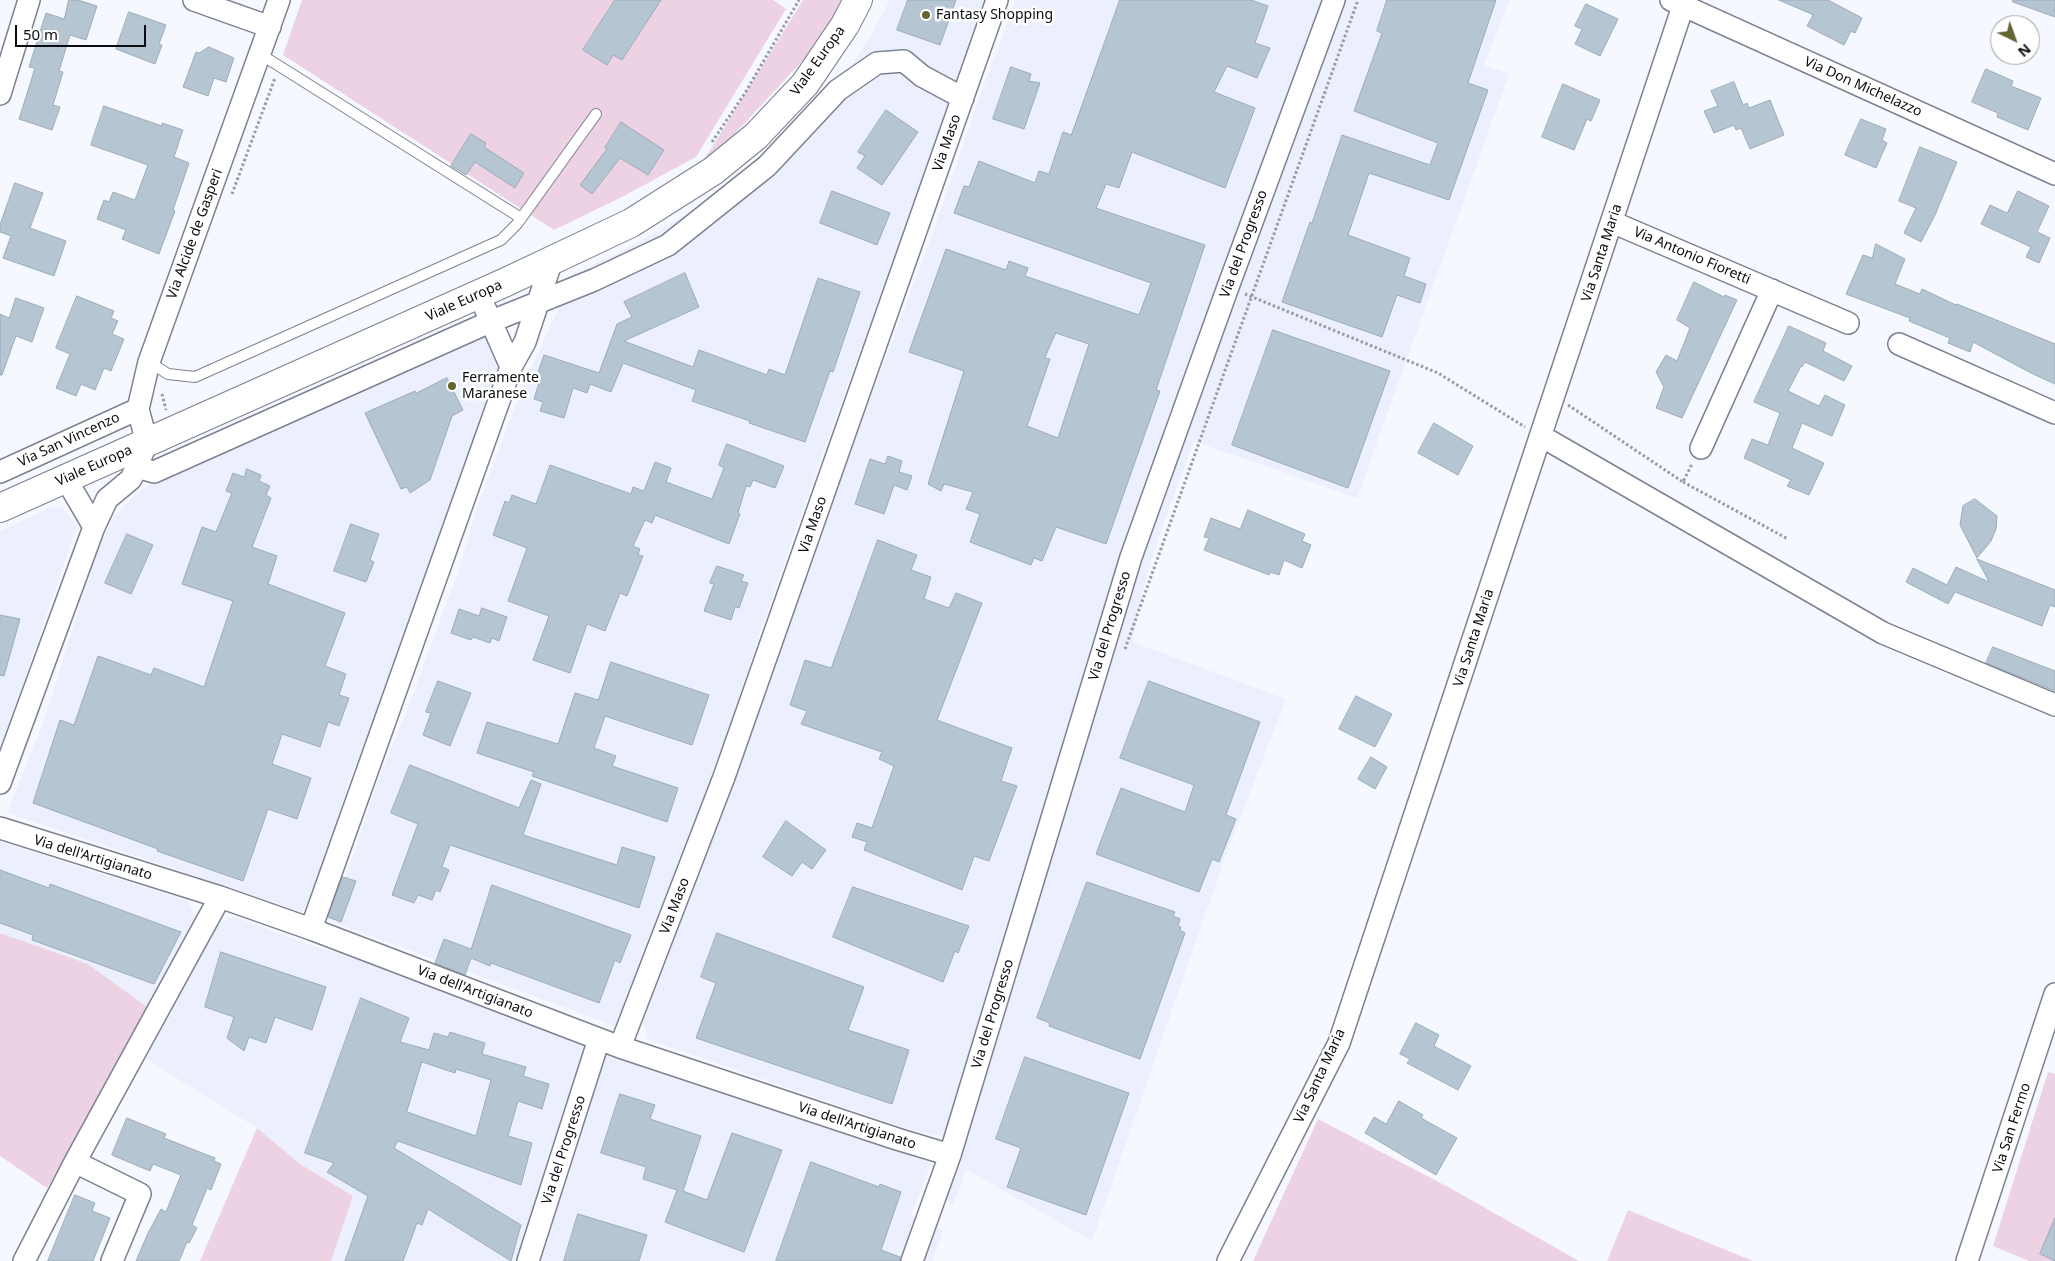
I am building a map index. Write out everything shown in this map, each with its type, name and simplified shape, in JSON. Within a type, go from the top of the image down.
[{"type":"main road","name":"Viale Europa","points":[[0,508],[478,294],[631,223],[713,171],[756,136],[805,84],[845,25],[858,0]]},
{"type":"street","points":[[0,94],[29,0]]},
{"type":"street","points":[[194,0],[270,26]]},
{"type":"street","name":"Via Alcide de Gasperi","points":[[147,443],[138,409],[149,362],[279,0]]},
{"type":"street","name":"Via Maso","points":[[620,1047],[724,777],[997,0]]},
{"type":"street","name":"Via del Progresso","points":[[912,1261],[950,1155],[1131,558],[1334,0]]},
{"type":"street","name":"Via Don Michelazzo","points":[[1680,2],[2055,174]]},
{"type":"street","name":"Via Santa Maria","points":[[1228,1261],[1338,1043],[1612,222],[1680,2]]},
{"type":"street","points":[[136,467],[154,472],[492,321],[594,280],[668,245],[767,166],[838,90],[877,63],[904,61],[922,76],[963,98]]},
{"type":"street","name":"Via Antonio Fioretti","points":[[1612,222],[1848,323]]},
{"type":"street","points":[[311,929],[511,367],[525,342],[552,260]]},
{"type":"street","points":[[1701,448],[1772,290]]},
{"type":"street","points":[[478,294],[492,321],[511,367]]},
{"type":"street","points":[[1899,344],[2055,413]]},
{"type":"street","name":"Via San Vincenzo","points":[[0,472],[138,409]]},
{"type":"street","points":[[1541,436],[1883,633],[2055,705]]},
{"type":"street","points":[[0,783],[94,526],[107,499],[131,479],[147,443]]},
{"type":"street","points":[[93,467],[106,481],[107,499]]},
{"type":"street","points":[[66,479],[94,526]]},
{"type":"street","name":"Via dell'Artigianato","points":[[0,828],[220,897],[311,929],[620,1047],[950,1155]]},
{"type":"street","points":[[24,1261],[75,1162],[220,897]]},
{"type":"street","name":"Via San Fermo","points":[[1967,1261],[2055,994]]},
{"type":"street","name":"Via del Progresso","points":[[528,1261],[599,1039]]},
{"type":"street","points":[[75,1162],[140,1194],[112,1261]]},
{"type":"lane","points":[[260,54],[521,218]]},
{"type":"lane","points":[[149,362],[168,374],[195,377],[501,240],[521,218],[596,114]]},
{"type":"path","points":[[1124,653],[1358,0]]},
{"type":"path","points":[[1228,287],[1438,373],[1541,436]]},
{"type":"path","points":[[1554,396],[1683,482],[1788,539]]},
{"type":"path","points":[[1683,482],[1701,448]]},
{"type":"shaded area","points":[[302,0],[773,0],[786,9],[696,157],[622,197],[554,230],[283,55]]},
{"type":"shaded area","points":[[803,0],[843,0],[817,45],[717,153],[697,168],[711,149]]},
{"type":"shaded area","points":[[890,0],[988,0],[953,92],[908,225],[849,380],[785,560],[713,769],[711,784],[640,968],[615,1026],[328,920],[351,863],[376,785],[409,705],[458,572],[478,505],[525,381],[564,297],[567,277],[635,244],[716,197],[771,152],[843,77],[869,39]]},
{"type":"shaded area","points":[[1016,0],[1509,0],[1484,65],[1509,74],[1357,498],[1194,441],[1162,528],[1146,577],[1132,642],[1286,699],[1226,854],[1092,1241],[966,1169],[953,1205],[946,1201],[957,1140],[905,1128],[649,1040],[642,1020],[686,895],[754,720],[872,394],[933,233],[978,101]]},
{"type":"shaded area","points":[[484,314],[493,337],[500,375],[453,496],[433,564],[384,695],[351,776],[326,854],[303,912],[16,816],[8,811],[46,715],[93,563],[111,521],[135,495],[160,477]]},
{"type":"shaded area","points":[[52,507],[62,507],[77,525],[0,752],[0,531]]},
{"type":"shaded area","points":[[0,842],[188,901],[197,920],[151,1010],[88,964],[0,933]]},
{"type":"shaded area","points":[[234,917],[319,948],[341,953],[591,1046],[931,1163],[911,1216],[943,1230],[932,1261],[331,1261],[353,1196],[300,1164],[257,1128],[146,1059],[217,923]]},
{"type":"shaded area","points":[[0,933],[88,964],[151,1010],[47,1188],[0,1156]]},
{"type":"shaded area","points":[[2048,1072],[2055,1074],[2055,1261],[2029,1261],[1993,1246]]},
{"type":"shaded area","points":[[1318,1119],[1450,1188],[1579,1261],[1253,1261]]},
{"type":"shaded area","points":[[257,1128],[300,1164],[353,1196],[331,1261],[200,1261]]},
{"type":"shaded area","points":[[1628,1210],[1753,1261],[1607,1261]]},
{"type":"building","points":[[69,0],[78,0],[97,6],[86,40],[70,35],[59,71],[63,72],[53,105],[60,107],[52,130],[19,119],[35,68],[29,67],[46,13],[64,19]]},
{"type":"building","points":[[615,0],[661,0],[622,60],[613,55],[607,65],[583,50]]},
{"type":"building","name":"Fantasy Shopping","points":[[908,0],[956,0],[940,45],[897,30]]},
{"type":"building","points":[[1120,0],[1251,0],[1268,6],[1255,43],[1270,48],[1257,78],[1227,66],[1214,92],[1255,108],[1225,188],[1132,152],[1119,188],[1106,184],[1096,208],[1205,245],[1156,390],[1160,391],[1106,544],[1056,527],[1042,561],[1034,558],[1031,565],[970,542],[980,514],[966,509],[973,492],[944,484],[941,491],[928,484],[964,371],[909,352],[946,249],[1006,270],[1009,261],[1028,268],[1025,276],[1139,315],[1151,283],[954,213],[964,186],[969,187],[979,161],[1035,183],[1039,171],[1049,174],[1063,132],[1071,135]],"holes":[[[1056,333],[1089,344],[1058,438],[1027,426],[1050,359],[1045,358]]]},
{"type":"building","points":[[1387,0],[1496,0],[1468,83],[1488,90],[1449,200],[1369,173],[1348,235],[1410,258],[1404,276],[1426,284],[1420,303],[1397,295],[1382,337],[1282,302],[1310,222],[1312,223],[1342,135],[1430,165],[1438,143],[1354,111],[1382,33],[1377,31]]},
{"type":"building","points":[[1779,0],[1828,0],[1862,18],[1855,33],[1851,31],[1844,45],[1807,26],[1813,15]]},
{"type":"building","points":[[2013,0],[2055,0],[2055,17],[2013,2]]},
{"type":"building","points":[[1586,4],[1618,19],[1600,56],[1575,44],[1582,29],[1575,26]]},
{"type":"building","points":[[129,12],[166,25],[159,44],[162,45],[155,64],[116,49]]},
{"type":"building","points":[[209,47],[234,58],[226,82],[214,78],[208,96],[183,87],[196,52],[199,53]]},
{"type":"building","points":[[1011,67],[1031,74],[1029,81],[1040,83],[1024,129],[993,119]]},
{"type":"building","points":[[1986,69],[2013,81],[2011,86],[2041,98],[2028,130],[1997,117],[1998,113],[1972,102]]},
{"type":"building","points":[[1734,82],[1743,105],[1747,103],[1749,108],[1770,100],[1784,135],[1750,149],[1741,128],[1736,130],[1734,125],[1714,133],[1704,111],[1718,106],[1711,91]]},
{"type":"building","points":[[1563,84],[1600,100],[1591,121],[1587,119],[1574,150],[1542,137]]},
{"type":"building","points":[[104,106],[162,126],[162,123],[183,130],[174,157],[189,163],[173,210],[175,211],[159,254],[122,239],[126,230],[97,219],[104,200],[109,202],[113,192],[135,200],[148,165],[91,145]]},
{"type":"building","points":[[886,110],[918,132],[882,185],[857,168],[865,156],[858,152]]},
{"type":"building","points":[[1861,119],[1886,129],[1882,140],[1887,143],[1876,168],[1845,155]]},
{"type":"building","points":[[621,122],[664,150],[648,175],[620,158],[592,194],[580,185],[607,149],[605,148]]},
{"type":"building","points":[[471,134],[486,143],[484,147],[524,173],[515,188],[475,162],[466,175],[451,166]]},
{"type":"building","points":[[1920,147],[1957,162],[1935,215],[1921,242],[1904,233],[1916,208],[1899,201]]},
{"type":"building","points":[[15,183],[43,193],[30,228],[66,241],[54,276],[3,258],[11,236],[0,232],[0,225]]},
{"type":"building","points":[[832,191],[890,213],[877,245],[820,223]]},
{"type":"building","points":[[2018,191],[2049,206],[2037,232],[2050,238],[2039,263],[2026,257],[2031,247],[1981,224],[1990,205],[2007,213]]},
{"type":"building","points":[[1876,244],[1905,259],[1895,284],[1920,294],[1922,289],[1956,305],[2055,344],[2055,384],[1973,342],[1970,352],[1948,343],[1950,338],[1909,321],[1910,318],[1846,294],[1863,255],[1872,258]]},
{"type":"building","points":[[685,273],[699,307],[624,341],[693,367],[699,350],[767,375],[769,369],[785,375],[818,278],[860,292],[833,372],[830,371],[805,442],[692,401],[696,390],[623,363],[611,392],[590,384],[587,393],[573,388],[564,418],[540,411],[543,402],[534,399],[539,383],[535,381],[544,355],[599,373],[617,324],[632,317],[624,302]]},
{"type":"building","points":[[1694,282],[1724,297],[1725,295],[1737,300],[1682,418],[1656,408],[1664,387],[1656,372],[1666,355],[1677,361],[1690,328],[1677,320]]},
{"type":"building","points":[[77,296],[114,311],[111,318],[118,321],[112,334],[124,339],[111,371],[104,368],[95,390],[81,384],[76,396],[56,388],[70,354],[56,348]]},
{"type":"building","points":[[16,298],[44,308],[32,342],[16,336],[2,375],[0,375],[0,314],[9,318]]},
{"type":"building","points":[[1789,326],[1826,343],[1823,351],[1852,366],[1844,381],[1805,362],[1788,391],[1819,406],[1825,395],[1845,405],[1832,436],[1802,423],[1792,448],[1824,463],[1809,495],[1787,486],[1791,480],[1744,458],[1752,439],[1768,445],[1780,413],[1754,402]]},
{"type":"building","points":[[1273,330],[1390,371],[1348,488],[1232,445]]},
{"type":"building","points":[[447,378],[463,410],[452,416],[430,480],[410,493],[407,487],[401,489],[365,413],[415,391],[416,393]]},
{"type":"building","points":[[1434,423],[1473,446],[1458,475],[1418,453]]},
{"type":"building","points":[[727,444],[784,466],[775,488],[753,480],[750,487],[746,486],[738,513],[740,514],[729,544],[655,515],[652,523],[645,520],[633,546],[640,549],[638,555],[643,556],[627,596],[620,593],[605,631],[587,624],[570,673],[533,660],[549,616],[508,601],[527,548],[493,535],[505,501],[509,503],[512,495],[536,504],[550,465],[631,494],[633,487],[644,491],[655,462],[671,468],[666,482],[712,499],[724,468],[719,465]]},
{"type":"building","points":[[888,456],[902,461],[899,472],[912,476],[907,490],[894,485],[884,514],[855,504],[870,459],[885,464]]},
{"type":"building","points":[[247,469],[261,475],[259,481],[270,486],[266,495],[271,498],[252,547],[277,556],[268,584],[345,613],[325,666],[346,674],[339,695],[349,698],[339,726],[328,722],[320,747],[282,734],[272,764],[311,778],[297,819],[268,809],[243,881],[157,851],[158,849],[33,803],[60,720],[74,725],[98,656],[151,675],[154,668],[204,687],[233,601],[182,584],[202,527],[216,532],[232,493],[226,491],[233,473],[244,477]]},
{"type":"building","points":[[1975,499],[1997,516],[1996,529],[1991,541],[1977,558],[1960,525],[1963,506]]},
{"type":"building","points":[[1248,510],[1305,534],[1302,541],[1311,545],[1302,568],[1284,560],[1279,575],[1270,572],[1269,575],[1204,550],[1209,538],[1204,537],[1211,518],[1240,529]]},
{"type":"building","points":[[351,524],[379,534],[370,560],[374,562],[366,582],[334,571]]},
{"type":"building","points":[[127,534],[153,545],[131,594],[105,583]]},
{"type":"building","points":[[878,540],[917,555],[911,570],[931,577],[924,599],[949,608],[956,593],[982,603],[937,720],[1012,748],[1001,781],[1017,786],[989,861],[974,856],[962,890],[864,850],[867,842],[852,837],[857,823],[872,828],[894,766],[879,759],[882,752],[801,724],[807,711],[790,705],[805,660],[831,668]]},
{"type":"building","points":[[1977,559],[2055,590],[2055,607],[2050,605],[2042,626],[1955,592],[1948,604],[1906,582],[1913,568],[1947,585],[1956,567],[1989,582]]},
{"type":"building","points":[[717,566],[744,575],[741,581],[748,583],[739,608],[735,607],[731,620],[704,611],[714,584],[710,583]]},
{"type":"building","points":[[482,608],[507,617],[499,641],[492,638],[490,643],[473,637],[471,640],[451,633],[459,609],[479,616]]},
{"type":"building","points":[[0,615],[20,619],[4,676],[0,675]]},
{"type":"building","points":[[1993,647],[2055,671],[2055,691],[1986,663]]},
{"type":"building","points":[[611,662],[709,695],[692,745],[605,716],[594,748],[616,756],[612,766],[678,788],[667,822],[532,776],[534,772],[477,753],[487,722],[558,744],[575,693],[598,700]]},
{"type":"building","points":[[438,681],[471,693],[450,746],[423,735],[431,713],[426,712]]},
{"type":"building","points":[[1149,681],[1260,722],[1226,815],[1236,819],[1219,862],[1212,859],[1199,892],[1096,854],[1121,788],[1185,812],[1194,785],[1120,758]]},
{"type":"building","points":[[1356,696],[1392,714],[1375,747],[1339,729]]},
{"type":"building","points":[[1371,757],[1387,767],[1375,789],[1358,779]]},
{"type":"building","points":[[410,765],[519,808],[531,780],[541,784],[523,835],[617,865],[622,847],[655,857],[639,908],[450,845],[442,867],[449,870],[440,892],[436,890],[432,900],[418,895],[414,903],[392,895],[418,824],[391,813]]},
{"type":"building","points":[[786,821],[826,850],[812,869],[802,862],[792,876],[763,857]]},
{"type":"building","points":[[0,870],[49,888],[50,884],[181,932],[154,984],[32,940],[33,935],[0,923]]},
{"type":"building","points":[[343,877],[356,881],[341,922],[328,917]]},
{"type":"building","points":[[1087,882],[1175,912],[1173,916],[1180,919],[1178,926],[1185,933],[1140,1059],[1049,1026],[1050,1023],[1037,1018]]},
{"type":"building","points":[[492,885],[631,935],[620,963],[615,960],[599,1003],[491,963],[490,966],[471,958],[465,975],[435,963],[444,939],[471,949]]},
{"type":"building","points":[[853,887],[969,926],[958,953],[955,951],[943,982],[833,937]]},
{"type":"building","points":[[717,933],[864,987],[848,1030],[909,1050],[892,1104],[696,1038],[716,983],[701,977]]},
{"type":"building","points":[[221,952],[326,987],[312,1030],[275,1017],[266,1043],[249,1037],[244,1051],[227,1038],[234,1017],[205,1007]]},
{"type":"building","points":[[361,998],[409,1018],[400,1042],[429,1050],[434,1033],[448,1037],[450,1032],[485,1043],[482,1054],[526,1067],[523,1076],[549,1084],[542,1109],[518,1101],[508,1136],[532,1143],[521,1185],[398,1141],[394,1148],[521,1225],[511,1261],[428,1209],[422,1225],[417,1223],[403,1261],[345,1261],[368,1196],[327,1172],[334,1163],[305,1153]],"holes":[[[422,1062],[455,1073],[456,1069],[491,1080],[476,1136],[407,1112]]]},
{"type":"building","points":[[1416,1023],[1439,1035],[1434,1046],[1471,1066],[1458,1090],[1407,1063],[1410,1059],[1400,1054]]},
{"type":"building","points":[[1025,1057],[1129,1093],[1086,1215],[1007,1187],[1021,1148],[996,1139]]},
{"type":"building","points":[[620,1094],[655,1105],[650,1119],[701,1136],[683,1191],[707,1200],[732,1133],[782,1150],[744,1252],[665,1222],[677,1190],[643,1179],[646,1167],[601,1153]]},
{"type":"building","points":[[1399,1101],[1423,1115],[1421,1118],[1457,1138],[1436,1175],[1365,1133],[1374,1117],[1386,1124]]},
{"type":"building","points":[[127,1118],[166,1134],[164,1138],[215,1158],[214,1161],[221,1164],[211,1190],[207,1188],[192,1225],[197,1228],[189,1243],[187,1242],[179,1261],[136,1261],[161,1209],[166,1212],[181,1175],[153,1164],[150,1171],[112,1155]]},
{"type":"building","points":[[811,1162],[879,1187],[880,1184],[901,1192],[881,1250],[900,1257],[900,1261],[776,1261]]},
{"type":"building","points":[[75,1195],[95,1203],[92,1211],[110,1218],[93,1261],[48,1261]]},
{"type":"building","points":[[578,1214],[647,1235],[639,1261],[564,1261]]},
{"type":"building","points":[[2055,1218],[2055,1261],[2040,1254]]},
{"type":"place","name":"Fantasy Shopping","points":[[926,15]]},
{"type":"place","name":"Ferramente Maranese","points":[[452,386]]}]
